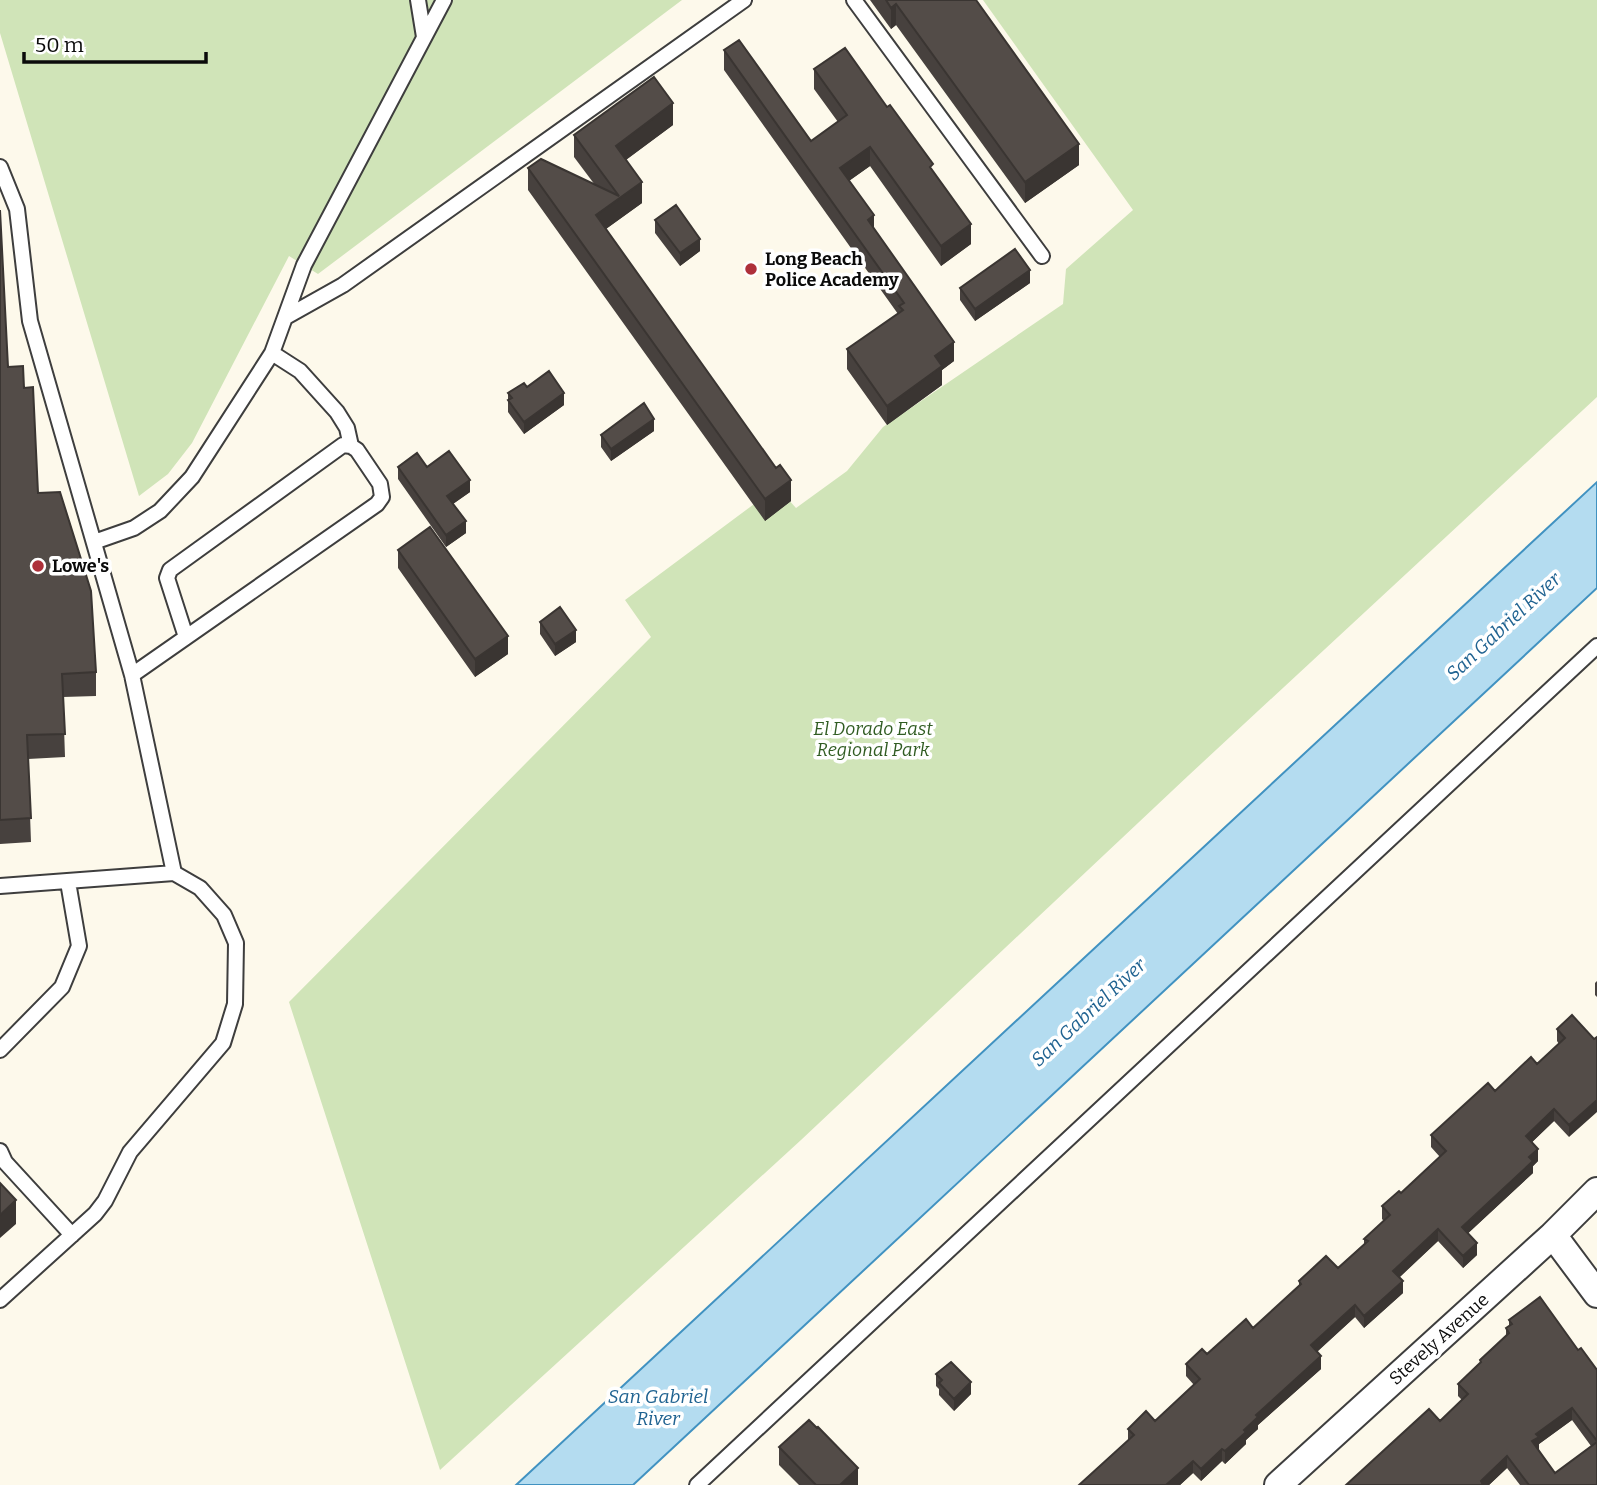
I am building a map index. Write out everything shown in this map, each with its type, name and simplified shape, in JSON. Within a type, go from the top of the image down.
[{"type":"street","name":"Stevely Avenue","points":[[1279,1485],[1553,1235],[1597,1191]]},
{"type":"street","points":[[1553,1235],[1597,1294]]},
{"type":"lane","points":[[418,0],[424,37]]},
{"type":"lane","points":[[93,542],[134,528],[168,502],[191,477],[272,353],[304,265],[444,0]]},
{"type":"lane","points":[[286,317],[343,285],[744,0]]},
{"type":"lane","points":[[854,0],[1042,256]]},
{"type":"lane","points":[[0,167],[17,209],[30,321],[132,675],[174,873]]},
{"type":"lane","points":[[272,353],[300,371],[337,412],[346,428],[351,446]]},
{"type":"lane","points":[[132,675],[186,638],[377,504],[382,497],[380,484],[357,450],[343,445],[170,570],[167,578],[186,638]]},
{"type":"lane","points":[[697,1485],[1597,646]]},
{"type":"lane","points":[[0,886],[174,873],[200,888],[224,915],[236,943],[235,1004],[223,1043],[130,1152],[95,1214],[0,1300]]},
{"type":"lane","points":[[0,1050],[62,987],[79,946],[68,882]]},
{"type":"lane","points":[[0,1151],[5,1162],[72,1235]]},
{"type":"green space","points":[[0,0],[682,0],[318,274],[289,256],[192,443],[168,474],[139,496],[0,33]]},
{"type":"green space","name":"El Dorado East Regional Park","points":[[983,0],[1597,0],[1597,397],[801,1140],[440,1470],[289,1002],[651,637],[625,600],[777,487],[796,508],[847,471],[883,427],[1063,304],[1066,269],[1133,210]]},
{"type":"water","name":"San Gabriel River","points":[[1597,482],[1597,588],[633,1485],[516,1485]]},
{"type":"building","points":[[886,0],[976,0],[1079,144],[1025,182],[896,4],[891,8]]},
{"type":"building","points":[[739,40],[811,141],[847,115],[814,69],[845,48],[887,107],[890,105],[933,164],[930,167],[971,224],[941,246],[870,147],[840,168],[874,215],[868,220],[954,342],[935,356],[942,366],[887,406],[847,349],[903,310],[899,306],[904,303],[724,50]]},
{"type":"building","points":[[654,77],[673,103],[616,146],[642,182],[596,215],[776,468],[780,465],[791,480],[765,499],[528,168],[541,159],[619,196],[574,135]]},
{"type":"building","points":[[676,205],[700,239],[680,253],[655,220]]},
{"type":"building","name":"Lowe's","points":[[0,210],[8,367],[23,366],[24,388],[33,387],[38,493],[60,492],[91,591],[96,672],[62,674],[65,734],[27,735],[31,818],[0,820]]},
{"type":"building","points":[[1015,249],[1030,270],[975,309],[960,288]]},
{"type":"building","points":[[549,371],[564,393],[524,422],[508,400],[512,398],[508,393],[524,383],[527,387]]},
{"type":"building","points":[[644,403],[654,419],[611,449],[601,435]]},
{"type":"building","points":[[449,451],[470,480],[447,496],[466,521],[446,535],[398,467],[417,453],[427,467]]},
{"type":"building","points":[[430,527],[508,636],[475,659],[398,550]]},
{"type":"building","points":[[560,607],[576,630],[555,644],[540,622]]},
{"type":"building","points":[[1572,1015],[1594,1039],[1597,1037],[1597,1100],[1569,1125],[1554,1109],[1526,1136],[1538,1149],[1529,1157],[1533,1161],[1462,1227],[1477,1243],[1463,1256],[1438,1229],[1393,1271],[1403,1281],[1364,1316],[1355,1305],[1311,1345],[1321,1356],[1256,1415],[1258,1417],[1244,1430],[1246,1432],[1225,1451],[1222,1449],[1201,1469],[1193,1461],[1166,1485],[1079,1485],[1134,1435],[1128,1429],[1146,1411],[1155,1421],[1200,1379],[1186,1364],[1202,1349],[1207,1354],[1246,1319],[1253,1328],[1301,1284],[1299,1281],[1326,1256],[1338,1268],[1368,1241],[1364,1239],[1390,1215],[1382,1206],[1399,1191],[1401,1193],[1446,1151],[1431,1135],[1488,1083],[1495,1091],[1531,1057],[1537,1064],[1565,1038],[1557,1029]]},
{"type":"building","points":[[0,1183],[16,1200],[0,1215]]},
{"type":"building","points":[[1540,1297],[1578,1350],[1581,1348],[1597,1370],[1597,1441],[1572,1408],[1536,1434],[1539,1437],[1532,1441],[1555,1473],[1597,1442],[1597,1485],[1529,1485],[1507,1456],[1481,1481],[1483,1485],[1346,1485],[1429,1409],[1440,1421],[1468,1394],[1458,1384],[1509,1333],[1506,1328],[1512,1324],[1509,1320]]},
{"type":"building","points":[[951,1362],[971,1382],[954,1399],[939,1383],[942,1380],[936,1374]]},
{"type":"building","points":[[809,1420],[858,1468],[840,1485],[816,1485],[779,1447]]},
{"type":"place","name":"Long Beach Police Academy","points":[[751,269]]},
{"type":"place","name":"Lowe's","points":[[38,566]]}]
